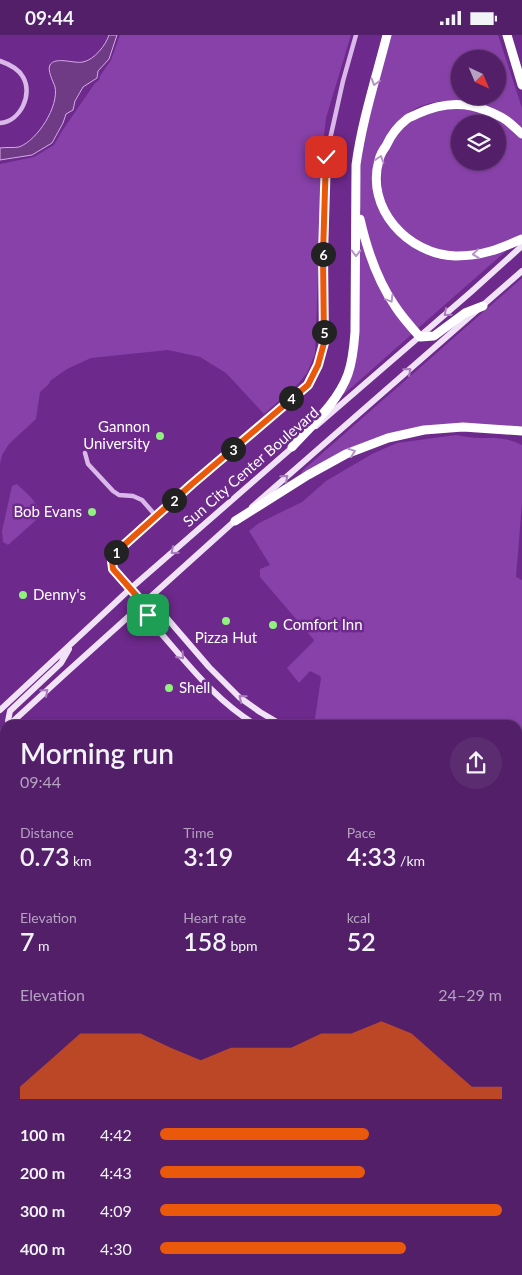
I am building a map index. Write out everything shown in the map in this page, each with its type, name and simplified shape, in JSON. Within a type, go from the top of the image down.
[{"type":"highway","points":[[292,447],[334,401],[348,374],[353,354],[355,332],[356,165],[366,113],[388,35]]},
{"type":"highway","points":[[507,35],[522,85]]},
{"type":"highway","points":[[522,134],[502,118],[473,106],[450,105],[430,108],[407,119],[390,138],[379,159],[376,182],[386,216],[408,239],[430,251],[454,256],[481,255],[522,239]]},
{"type":"highway","points":[[356,204],[364,240],[374,268],[395,307],[420,337],[434,336],[465,313],[483,306]]},
{"type":"highway","points":[[235,521],[346,453],[388,439],[424,430],[463,427],[522,431]]},
{"type":"main road","name":"Sun City Center Boulevard","points":[[0,710],[130,589],[420,337],[522,245]]},
{"type":"main road","name":"Sun City Center Boulevard","points":[[14,720],[235,521],[522,271]]},
{"type":"main road","points":[[130,589],[143,603],[152,623],[213,691],[229,706],[249,720]]},
{"type":"main road","points":[[143,603],[159,609],[210,667],[240,697],[274,720]]},
{"type":"main road","points":[[8,720],[10,711],[61,663],[72,643]]},
{"type":"street","points":[[130,589],[113,569],[112,561],[114,554],[156,515],[308,385],[318,365],[324,343],[323,254],[326,157],[343,81],[356,35]]},
{"type":"street","points":[[0,61],[14,67],[23,77],[27,91],[25,104],[16,116],[0,123]]},
{"type":"street","points":[[85,453],[88,464],[114,491],[119,495],[133,497],[142,501],[156,515]]},
{"type":"shaded area","points":[[109,35],[117,35],[109,59],[98,71],[97,78],[83,87],[75,101],[73,110],[66,114],[52,143],[32,155],[0,160],[0,148],[19,147],[26,143],[40,130],[46,121],[54,103],[55,95],[50,65],[56,61],[87,61],[99,51]]},
{"type":"shaded area","points":[[120,35],[351,35],[326,118],[323,144],[315,354],[307,373],[298,384],[264,414],[226,373],[200,357],[168,350],[91,358],[67,369],[50,381],[40,392],[36,419],[9,444],[2,455],[0,464],[0,164],[34,157],[54,145],[111,60]]},
{"type":"shaded area","points":[[391,35],[498,35],[503,50],[451,50],[451,101],[427,104],[406,115],[396,127],[375,169],[390,225],[439,255],[506,251],[416,330],[382,279],[359,203],[361,150]]},
{"type":"shaded area","points":[[506,59],[522,108],[522,129],[506,122],[506,115],[490,115],[467,105],[506,105]]},
{"type":"shaded area","points":[[439,109],[467,109],[487,115],[451,115],[451,170],[506,170],[506,126],[522,138],[522,234],[507,244],[477,253],[445,251],[423,244],[402,231],[385,207],[381,177],[382,165],[387,149],[403,127],[414,118]]},
{"type":"shaded area","points":[[358,233],[412,334],[343,395],[342,393],[350,376]]},
{"type":"shaded area","points":[[522,278],[522,429],[425,428],[301,475],[302,471]]},
{"type":"shaded area","points":[[456,435],[501,439],[522,445],[522,503],[516,577],[522,580],[522,720],[315,720],[320,676],[310,671],[299,683],[287,668],[314,640],[260,577],[260,569],[270,565],[249,531],[259,523],[302,502],[326,481],[372,454],[397,443]]},
{"type":"shaded area","points":[[17,484],[34,501],[40,515],[8,545],[3,542],[2,531],[12,486]]},
{"type":"place","name":"Gannon University","points":[[160,436]]},
{"type":"place","name":"Bob Evans","points":[[92,512]]},
{"type":"place","name":"Denny's","points":[[23,595]]},
{"type":"place","name":"Pizza Hut","points":[[226,621]]},
{"type":"place","name":"Comfort Inn","points":[[273,625]]},
{"type":"place","name":"Shell","points":[[169,688]]},
{"type":"route","points":[[148,615],[143,603],[113,569],[112,561],[114,554],[156,515],[308,385],[318,365],[324,343],[323,254],[326,157]]}]
